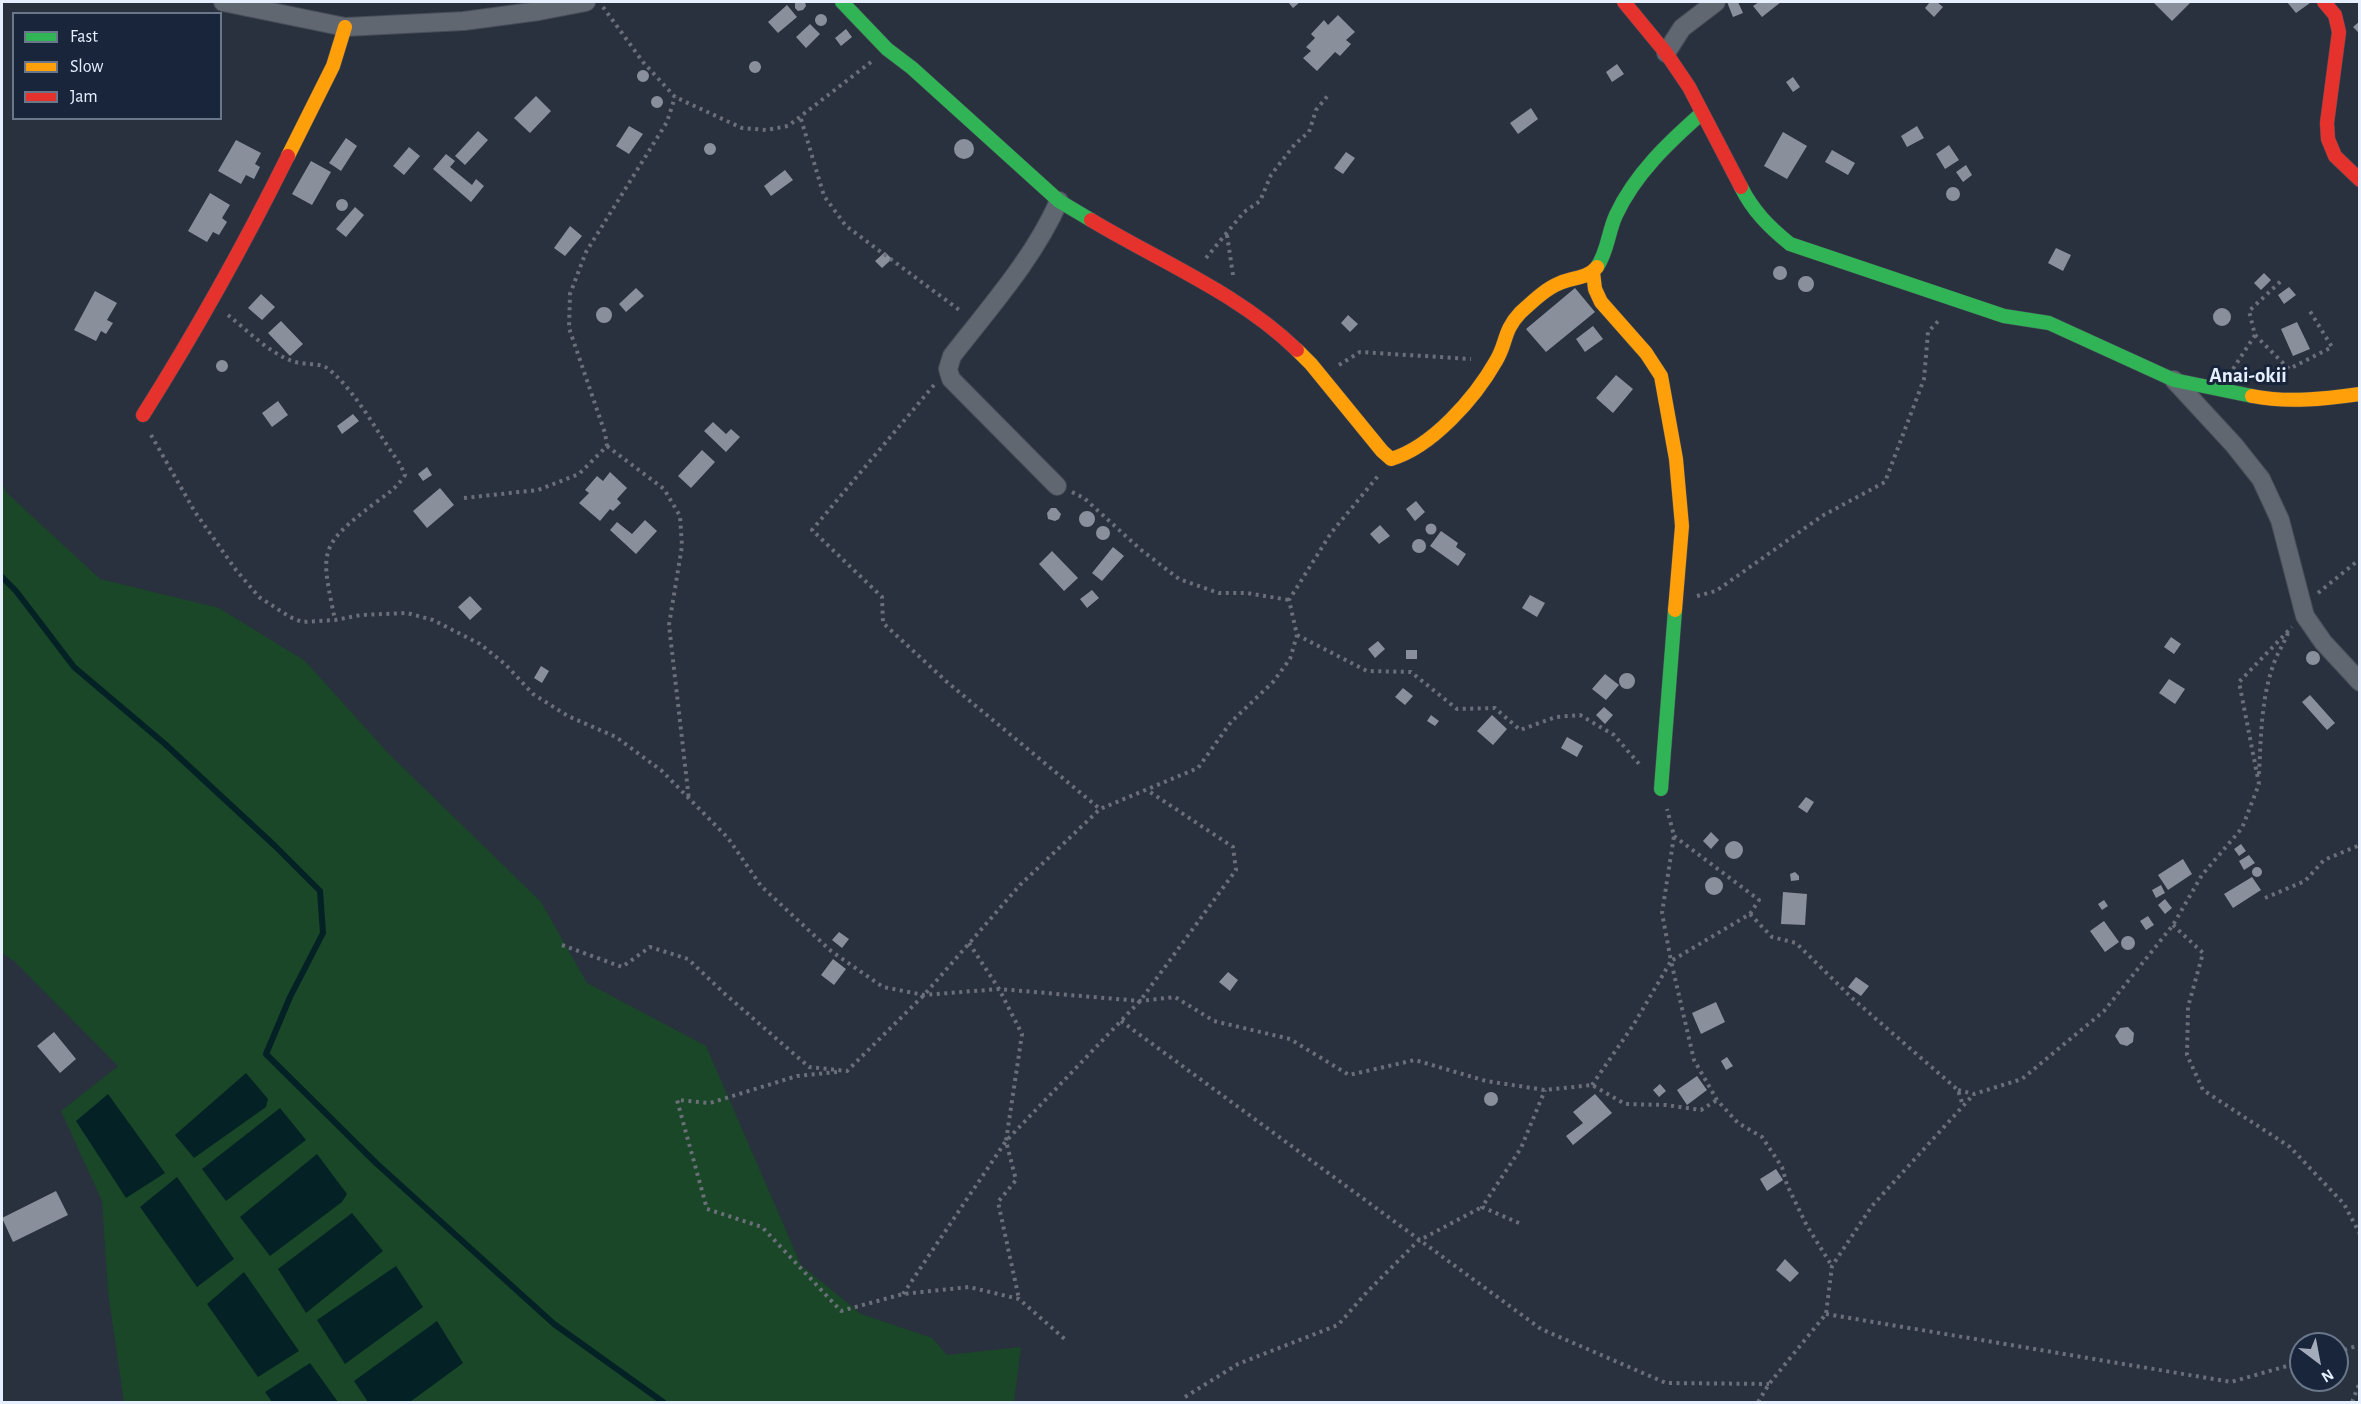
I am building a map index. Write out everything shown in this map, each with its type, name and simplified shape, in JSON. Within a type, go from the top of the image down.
[{"type":"street","points":[[223,2],[345,27],[464,21],[586,2]]},
{"type":"street","points":[[842,2],[887,49],[912,68],[1059,201],[1121,238],[1192,275],[1238,306],[1259,317],[1303,354],[1391,459],[1403,457],[1413,451],[1449,421],[1497,361],[1508,326],[1520,314],[1558,284],[1584,278],[1593,272],[1601,261],[1616,213],[1643,173],[1670,141],[1702,113]]},
{"type":"street","points":[[1624,2],[1666,53],[1689,87],[1749,203],[1767,225],[1790,244],[2004,316],[2049,323],[2174,380],[2267,399],[2316,400],[2360,394]]},
{"type":"street","points":[[1666,53],[1682,28],[1716,2]]},
{"type":"street","points":[[2324,2],[2335,15],[2338,32],[2327,123],[2328,140],[2335,156],[2360,180]]},
{"type":"street","points":[[143,415],[183,352],[241,250],[333,66],[345,27]]},
{"type":"street","points":[[1058,486],[951,380],[948,369],[952,356],[1012,278],[1051,218],[1059,201]]},
{"type":"street","points":[[1593,272],[1596,291],[1603,304],[1650,354],[1661,376],[1676,459],[1682,526],[1661,789]]},
{"type":"street","points":[[2174,380],[2234,445],[2261,479],[2280,520],[2306,616],[2323,642],[2360,682]]},
{"type":"path","points":[[600,2],[643,62],[675,97],[742,128],[766,130],[788,126],[887,49]]},
{"type":"path","points":[[1192,275],[1244,212],[1260,201],[1271,176],[1295,144],[1309,132],[1316,110],[1330,93]]},
{"type":"path","points":[[675,97],[667,122],[586,252],[570,294],[569,328],[605,433],[607,446],[664,489],[680,516],[682,546],[669,625],[689,800]]},
{"type":"path","points":[[801,118],[824,196],[846,226],[978,323]]},
{"type":"path","points":[[1227,234],[1238,306]]},
{"type":"path","points":[[2282,281],[2249,311],[2255,335],[2289,369],[2332,347],[2308,308]]},
{"type":"path","points":[[1676,601],[1716,591],[1822,516],[1885,482],[1924,378],[1928,332],[1959,300]]},
{"type":"path","points":[[212,301],[282,356],[293,362],[316,364],[330,369],[357,402],[400,464],[405,475],[398,486],[338,533],[327,549],[326,573],[335,620]]},
{"type":"path","points":[[2219,390],[2255,335]]},
{"type":"path","points":[[1360,352],[1468,360],[1477,356]]},
{"type":"path","points":[[948,369],[812,530],[882,597],[883,623],[948,682],[1100,809]]},
{"type":"path","points":[[143,415],[155,444],[195,512],[236,570],[259,597],[302,622],[335,620],[361,615],[407,613],[433,620],[480,644],[505,664],[533,694],[568,716],[616,737],[662,771],[728,838],[761,886],[831,951],[884,987],[924,995],[999,989],[1140,1001],[1175,997],[1214,1021],[1290,1039],[1349,1075],[1415,1060],[1486,1081],[1545,1090],[1592,1085],[1625,1104],[1666,1105],[1701,1110],[1717,1100]]},
{"type":"path","points":[[464,498],[538,490],[579,474],[607,446]]},
{"type":"path","points":[[1067,1341],[1018,1299],[969,1287],[903,1294],[841,1311],[762,1227],[707,1209],[676,1100],[710,1103],[797,1076],[847,1071],[924,995],[1020,885],[1100,809],[1198,768],[1231,722],[1273,682],[1290,659],[1297,635],[1289,600],[1331,533],[1391,459]]},
{"type":"path","points":[[1058,486],[1084,498],[1140,549],[1179,579],[1220,593],[1247,593],[1289,600]]},
{"type":"path","points":[[2259,783],[2239,682],[2291,628],[2306,616],[2317,594],[2360,559]]},
{"type":"path","points":[[1750,914],[1772,937],[1796,943],[1853,999],[1958,1090],[1974,1094],[2022,1079],[2104,1011],[2173,925],[2202,875],[2242,828],[2259,783],[2261,726],[2274,664],[2291,628]]},
{"type":"path","points":[[1297,635],[1367,671],[1411,672],[1457,710],[1495,708],[1520,730],[1556,717],[1580,715],[1614,735],[1661,789],[1674,836],[1662,913],[1694,1060],[1717,1100],[1738,1123],[1762,1137],[1782,1167],[1787,1185],[1807,1227],[1832,1266]]},
{"type":"path","points":[[903,1294],[1006,1141],[1140,1001],[1236,870],[1233,846],[1147,790]]},
{"type":"path","points":[[1592,1085],[1634,1023],[1671,961],[1750,914],[1758,900],[1674,836]]},
{"type":"path","points":[[2265,898],[2305,881],[2324,860],[2360,845]]},
{"type":"path","points":[[2173,925],[2203,953],[2188,1007],[2187,1055],[2203,1090],[2290,1147],[2344,1204],[2360,1233]]},
{"type":"path","points":[[969,943],[999,989],[1022,1034],[1006,1141],[1016,1180],[998,1202],[1018,1299]]},
{"type":"path","points":[[562,945],[622,967],[651,947],[688,959],[809,1067],[847,1071]]},
{"type":"path","points":[[1121,1021],[1541,1329],[1666,1383],[1769,1384]]},
{"type":"path","points":[[1185,1397],[1238,1364],[1338,1325],[1418,1241],[1482,1207],[1521,1148],[1545,1090]]},
{"type":"path","points":[[1958,1090],[1963,1107]]},
{"type":"path","points":[[1758,1402],[1769,1384],[1826,1314],[1832,1266],[1872,1206],[1974,1094]]},
{"type":"path","points":[[1482,1207],[1519,1223]]},
{"type":"path","points":[[1826,1314],[2231,1382],[2289,1365]]},
{"type":"path","points":[[2352,1402],[2360,1382]]},
{"type":"green space","points":[[2,484],[7,493],[100,579],[219,608],[305,661],[388,753],[541,902],[587,983],[706,1046],[801,1265],[861,1314],[932,1338],[947,1355],[1021,1347],[1014,1402],[124,1402],[108,1292],[102,1201],[61,1111],[118,1066],[14,961],[2,953]]},
{"type":"shaded area","points":[[246,1073],[268,1099],[266,1107],[194,1158],[175,1135]]},
{"type":"shaded area","points":[[108,1094],[165,1173],[126,1198],[76,1121]]},
{"type":"shaded area","points":[[280,1108],[306,1140],[226,1201],[202,1169]]},
{"type":"shaded area","points":[[317,1154],[347,1194],[342,1202],[270,1256],[240,1217]]},
{"type":"shaded area","points":[[177,1177],[234,1259],[197,1287],[140,1207]]},
{"type":"shaded area","points":[[352,1213],[383,1251],[306,1313],[278,1269]]},
{"type":"shaded area","points":[[396,1266],[423,1307],[345,1364],[317,1320]]},
{"type":"shaded area","points":[[244,1272],[299,1351],[258,1377],[207,1304]]},
{"type":"shaded area","points":[[437,1321],[463,1363],[410,1402],[368,1402],[354,1381]]},
{"type":"shaded area","points":[[310,1363],[338,1402],[272,1402],[265,1392]]},
{"type":"building","points":[[795,2],[805,2],[806,6],[803,10],[798,11],[795,8]]},
{"type":"building","points":[[1288,2],[1300,2],[1293,8]]},
{"type":"building","points":[[1727,2],[1738,2],[1743,13],[1733,17]]},
{"type":"building","points":[[1759,2],[1781,2],[1762,17],[1753,6]]},
{"type":"building","points":[[1930,2],[1937,2],[1943,7],[1934,17],[1925,8]]},
{"type":"building","points":[[2155,2],[2189,2],[2190,3],[2172,21]]},
{"type":"building","points":[[2287,2],[2309,2],[2310,3],[2296,13]]},
{"type":"building","points":[[787,5],[797,17],[778,33],[768,22]]},
{"type":"building","points":[[821,14],[827,20],[821,26],[815,20]]},
{"type":"building","points":[[1338,15],[1355,32],[1346,40],[1351,44],[1340,56],[1335,52],[1317,71],[1303,58],[1311,51],[1306,47],[1315,38],[1311,34],[1324,20],[1328,25]]},
{"type":"building","points":[[2360,21],[2360,34],[2353,27]]},
{"type":"building","points":[[810,24],[820,34],[806,48],[796,37]]},
{"type":"building","points":[[846,29],[852,37],[841,46],[835,38]]},
{"type":"building","points":[[755,61],[761,67],[755,73],[749,67]]},
{"type":"building","points":[[1617,64],[1624,74],[1612,82],[1606,72]]},
{"type":"building","points":[[643,70],[649,76],[643,82],[637,76]]},
{"type":"building","points":[[1793,77],[1800,87],[1793,92],[1786,82]]},
{"type":"building","points":[[536,96],[551,111],[530,133],[514,118]]},
{"type":"building","points":[[657,96],[663,102],[657,108],[651,102]]},
{"type":"building","points":[[1531,108],[1538,119],[1518,134],[1510,123]]},
{"type":"building","points":[[629,126],[643,134],[629,154],[616,146]]},
{"type":"building","points":[[1917,126],[1924,138],[1907,147],[1901,136]]},
{"type":"building","points":[[478,131],[488,140],[465,165],[455,156]]},
{"type":"building","points":[[1783,132],[1807,146],[1787,179],[1764,166]]},
{"type":"building","points":[[346,138],[357,146],[341,171],[329,163]]},
{"type":"building","points":[[960,139],[968,139],[974,145],[974,153],[968,159],[960,159],[954,153],[954,145]]},
{"type":"building","points":[[236,140],[261,153],[255,164],[260,167],[254,179],[246,175],[241,184],[218,171]]},
{"type":"building","points":[[710,143],[716,149],[710,155],[704,149]]},
{"type":"building","points":[[1949,145],[1959,160],[1945,169],[1936,154]]},
{"type":"building","points":[[409,147],[420,156],[404,175],[393,166]]},
{"type":"building","points":[[1832,150],[1855,163],[1848,175],[1825,162]]},
{"type":"building","points":[[1346,152],[1355,158],[1343,174],[1334,168]]},
{"type":"building","points":[[446,154],[455,161],[450,167],[472,185],[476,179],[484,186],[471,202],[433,169]]},
{"type":"building","points":[[311,161],[331,172],[312,205],[292,194]]},
{"type":"building","points":[[1966,165],[1972,175],[1963,182],[1956,172]]},
{"type":"building","points":[[785,170],[793,180],[771,196],[764,186]]},
{"type":"building","points":[[1953,187],[1958,189],[1960,194],[1958,199],[1953,201],[1948,199],[1946,194],[1948,189]]},
{"type":"building","points":[[210,193],[230,205],[222,218],[227,222],[219,235],[213,232],[207,242],[188,231]]},
{"type":"building","points":[[342,199],[348,205],[342,211],[336,205]]},
{"type":"building","points":[[355,207],[364,215],[346,237],[336,229]]},
{"type":"building","points":[[570,226],[582,236],[565,256],[554,248]]},
{"type":"building","points":[[2056,248],[2071,255],[2063,271],[2048,263]]},
{"type":"building","points":[[885,252],[892,259],[882,268],[875,261]]},
{"type":"building","points":[[1780,266],[1785,268],[1787,273],[1785,278],[1780,280],[1775,278],[1773,273],[1775,268]]},
{"type":"building","points":[[2264,273],[2271,280],[2261,290],[2254,283]]},
{"type":"building","points":[[1806,276],[1814,284],[1806,292],[1798,284]]},
{"type":"building","points":[[2289,287],[2296,295],[2284,304],[2278,295]]},
{"type":"building","points":[[636,288],[644,296],[626,312],[619,304]]},
{"type":"building","points":[[1575,288],[1595,312],[1546,352],[1526,329]]},
{"type":"building","points":[[95,291],[117,303],[107,320],[113,323],[106,334],[101,331],[96,341],[74,330]]},
{"type":"building","points":[[261,294],[275,307],[262,320],[248,308]]},
{"type":"building","points":[[604,307],[610,309],[612,315],[610,321],[604,323],[598,321],[596,315],[598,309]]},
{"type":"building","points":[[2218,308],[2226,308],[2231,313],[2229,324],[2218,326],[2213,321],[2213,313]]},
{"type":"building","points":[[1348,315],[1358,324],[1350,332],[1341,323]]},
{"type":"building","points":[[281,321],[303,344],[290,356],[268,333]]},
{"type":"building","points":[[2297,322],[2310,349],[2293,356],[2281,329]]},
{"type":"building","points":[[1593,326],[1603,339],[1585,352],[1576,339]]},
{"type":"building","points":[[222,360],[228,366],[222,372],[216,366]]},
{"type":"building","points":[[1616,375],[1633,389],[1613,413],[1596,398]]},
{"type":"building","points":[[278,401],[288,415],[272,427],[262,413]]},
{"type":"building","points":[[353,414],[359,421],[342,434],[337,426]]},
{"type":"building","points":[[713,422],[726,434],[731,429],[740,437],[726,452],[704,431]]},
{"type":"building","points":[[702,450],[715,462],[691,488],[678,476]]},
{"type":"building","points":[[427,467],[432,475],[423,481],[418,474]]},
{"type":"building","points":[[610,472],[627,488],[617,499],[621,503],[613,511],[610,509],[600,521],[579,503],[589,493],[585,490],[597,476],[603,481]]},
{"type":"building","points":[[440,488],[454,505],[427,528],[413,511]]},
{"type":"building","points":[[1416,501],[1425,512],[1415,521],[1406,509]]},
{"type":"building","points":[[1051,508],[1056,508],[1061,514],[1055,521],[1048,519],[1047,513]]},
{"type":"building","points":[[1087,511],[1095,519],[1087,527],[1079,519]]},
{"type":"building","points":[[645,520],[657,531],[636,554],[610,530],[617,522],[632,534]]},
{"type":"building","points":[[1431,524],[1435,525],[1435,533],[1431,534],[1427,533],[1426,529],[1427,525]]},
{"type":"building","points":[[1380,525],[1390,536],[1379,544],[1370,534]]},
{"type":"building","points":[[1103,526],[1108,528],[1110,533],[1108,538],[1103,540],[1098,538],[1096,533],[1098,528]]},
{"type":"building","points":[[1441,531],[1458,543],[1456,547],[1466,554],[1458,566],[1430,546]]},
{"type":"building","points":[[1419,539],[1424,541],[1426,546],[1424,551],[1419,553],[1414,551],[1412,546],[1414,541]]},
{"type":"building","points":[[1113,547],[1124,556],[1102,581],[1092,573]]},
{"type":"building","points":[[1052,551],[1078,578],[1064,591],[1039,564]]},
{"type":"building","points":[[1092,590],[1099,598],[1087,608],[1080,599]]},
{"type":"building","points":[[1530,595],[1545,603],[1537,617],[1522,608]]},
{"type":"building","points":[[470,596],[482,609],[470,620],[458,607]]},
{"type":"building","points":[[2171,637],[2181,644],[2174,654],[2164,647]]},
{"type":"building","points":[[1378,641],[1385,649],[1375,658],[1368,649]]},
{"type":"building","points":[[1406,650],[1417,650],[1417,659],[1406,659]]},
{"type":"building","points":[[2313,651],[2318,653],[2320,658],[2318,663],[2313,665],[2308,663],[2306,658],[2308,653]]},
{"type":"building","points":[[541,666],[549,671],[542,683],[534,678]]},
{"type":"building","points":[[1627,673],[1633,675],[1635,681],[1633,687],[1627,689],[1621,687],[1619,681],[1621,675]]},
{"type":"building","points":[[1605,674],[1619,685],[1606,700],[1592,689]]},
{"type":"building","points":[[2169,679],[2185,689],[2175,704],[2159,693]]},
{"type":"building","points":[[1403,688],[1413,696],[1405,705],[1395,697]]},
{"type":"building","points":[[2310,695],[2335,723],[2327,730],[2302,702]]},
{"type":"building","points":[[1604,707],[1613,715],[1605,724],[1596,715]]},
{"type":"building","points":[[1431,715],[1439,721],[1435,726],[1427,721]]},
{"type":"building","points":[[1492,715],[1507,729],[1493,745],[1477,731]]},
{"type":"building","points":[[1567,737],[1583,746],[1577,757],[1561,748]]},
{"type":"building","points":[[1806,797],[1814,802],[1807,813],[1798,807]]},
{"type":"building","points":[[1711,832],[1719,840],[1711,849],[1703,841]]},
{"type":"building","points":[[1734,841],[1740,844],[1743,850],[1740,856],[1734,859],[1728,856],[1725,850],[1728,844]]},
{"type":"building","points":[[2241,844],[2246,851],[2239,856],[2234,849]]},
{"type":"building","points":[[2249,855],[2255,863],[2244,870],[2239,861]]},
{"type":"building","points":[[2183,859],[2192,874],[2168,890],[2158,875]]},
{"type":"building","points":[[2257,867],[2262,872],[2257,877],[2252,872]]},
{"type":"building","points":[[1795,872],[1799,880],[1791,881],[1790,874]]},
{"type":"building","points":[[1714,877],[1720,880],[1723,886],[1720,892],[1714,895],[1708,892],[1705,886],[1708,880]]},
{"type":"building","points":[[2252,877],[2261,890],[2233,908],[2224,894]]},
{"type":"building","points":[[2161,885],[2165,893],[2156,898],[2152,890]]},
{"type":"building","points":[[1783,892],[1807,894],[1805,925],[1781,924]]},
{"type":"building","points":[[2165,899],[2172,908],[2165,914],[2158,905]]},
{"type":"building","points":[[2104,900],[2108,906],[2102,910],[2098,904]]},
{"type":"building","points":[[2148,916],[2154,925],[2146,930],[2140,921]]},
{"type":"building","points":[[2104,921],[2119,942],[2105,952],[2090,931]]},
{"type":"building","points":[[839,932],[849,939],[842,948],[832,940]]},
{"type":"building","points":[[2128,936],[2133,938],[2135,943],[2133,948],[2128,950],[2123,948],[2121,943],[2123,938]]},
{"type":"building","points":[[833,959],[846,969],[834,985],[821,975]]},
{"type":"building","points":[[1228,972],[1238,980],[1230,991],[1219,982]]},
{"type":"building","points":[[1856,977],[1869,986],[1861,996],[1848,987]]},
{"type":"building","points":[[1716,1002],[1725,1022],[1701,1034],[1692,1013]]},
{"type":"building","points":[[2128,1027],[2134,1033],[2133,1042],[2127,1046],[2120,1044],[2115,1036],[2120,1028]]},
{"type":"building","points":[[54,1032],[76,1059],[60,1073],[37,1046]]},
{"type":"building","points":[[1727,1057],[1733,1066],[1726,1070],[1721,1061]]},
{"type":"building","points":[[1697,1076],[1707,1090],[1687,1105],[1677,1090]]},
{"type":"building","points":[[1660,1084],[1666,1091],[1659,1097],[1653,1090]]},
{"type":"building","points":[[1491,1092],[1496,1094],[1498,1099],[1496,1104],[1491,1106],[1486,1104],[1484,1099],[1486,1094]]},
{"type":"building","points":[[1595,1094],[1612,1113],[1573,1145],[1566,1136],[1583,1123],[1573,1112]]},
{"type":"building","points":[[1776,1169],[1783,1180],[1767,1191],[1760,1179]]},
{"type":"building","points":[[56,1191],[68,1215],[13,1242],[2,1218]]},
{"type":"building","points":[[1785,1259],[1799,1273],[1790,1282],[1776,1270]]},
{"type":"waterway","points":[[2,577],[16,591],[74,667],[165,744],[320,891],[323,933],[290,997],[266,1054],[376,1163],[554,1324],[663,1402]]},
{"type":"traffic: fast","points":[[842,2],[887,49],[912,68],[1059,201],[1091,220]]},
{"type":"traffic: fast","points":[[1597,267],[1616,215],[1633,186],[1665,147],[1702,113]]},
{"type":"traffic: fast","points":[[1741,187],[1762,218],[1790,244],[2004,316],[2049,323],[2174,380],[2252,396]]},
{"type":"traffic: fast","points":[[1661,789],[1675,610]]},
{"type":"traffic: slow","points":[[288,156],[333,66],[345,27]]},
{"type":"traffic: slow","points":[[1297,350],[1391,459],[1422,444],[1464,405],[1496,361],[1508,331],[1520,313],[1554,286],[1589,274],[1597,267]]},
{"type":"traffic: slow","points":[[1593,272],[1595,289],[1601,302],[1646,353],[1661,376],[1676,459],[1682,526],[1675,610]]},
{"type":"traffic: slow","points":[[2252,396],[2292,400],[2360,394]]},
{"type":"traffic: jam","points":[[1624,2],[1666,53],[1689,87],[1741,187]]},
{"type":"traffic: jam","points":[[2324,2],[2335,15],[2339,32],[2327,123],[2328,139],[2335,156],[2360,180]]},
{"type":"traffic: jam","points":[[143,415],[219,287],[288,156]]},
{"type":"traffic: jam","points":[[1091,220],[1224,295],[1274,330],[1297,350]]},
{"type":"district","name":"Anai-okii","points":[[2248,376]]}]
